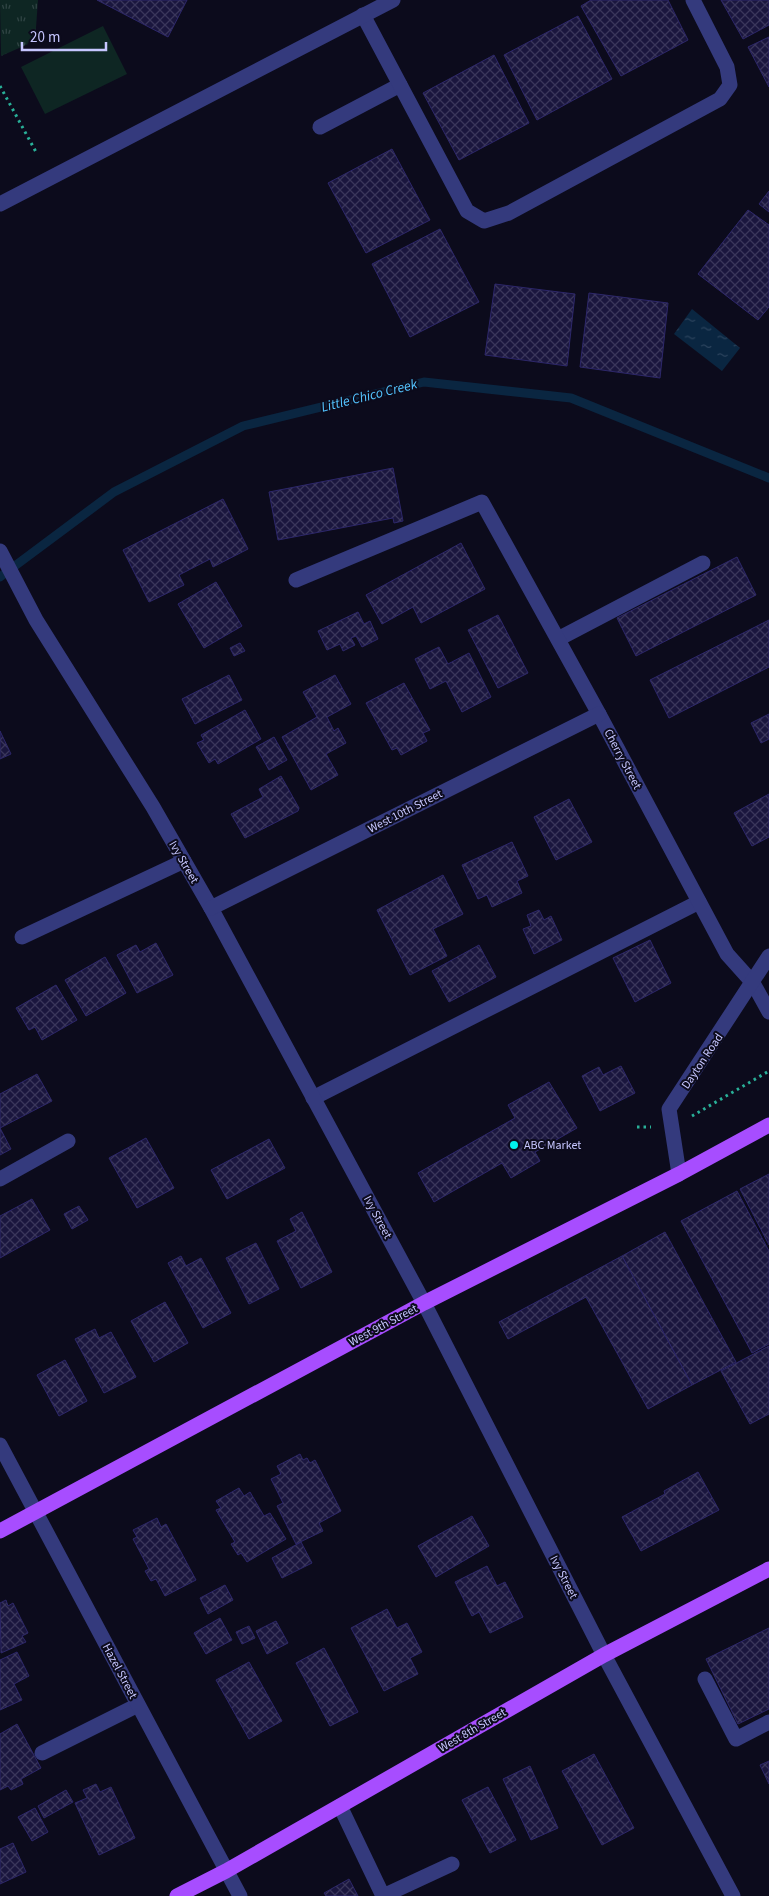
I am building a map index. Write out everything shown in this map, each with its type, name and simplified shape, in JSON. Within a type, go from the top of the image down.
[{"type":"main road","name":"West 9th Street","points":[[0,1531],[424,1303],[679,1174],[769,1125]]},
{"type":"main road","name":"West 8th Street","points":[[177,1896],[340,1806],[604,1655],[769,1569]]},
{"type":"street","points":[[1,200],[62,172],[393,0]]},
{"type":"street","points":[[363,16],[468,211],[484,221],[508,213],[720,99],[730,85],[727,67],[693,0]]},
{"type":"street","points":[[320,127],[400,86]]},
{"type":"street","name":"Cherry Street","points":[[296,580],[482,502],[558,638],[727,954],[753,984],[769,1012]]},
{"type":"street","name":"Ivy Street","points":[[0,551],[36,620],[153,807],[211,908],[424,1303],[604,1655],[733,1896]]},
{"type":"street","points":[[558,638],[703,563]]},
{"type":"street","name":"West 10th Street","points":[[211,908],[599,714]]},
{"type":"street","points":[[22,937],[184,861]]},
{"type":"street","points":[[313,1098],[699,902]]},
{"type":"street","name":"Dayton Road","points":[[679,1174],[669,1109],[753,984],[769,956]]},
{"type":"street","points":[[0,1179],[68,1141]]},
{"type":"street","name":"Hazel Street","points":[[0,1445],[240,1896]]},
{"type":"street","points":[[705,1679],[736,1739],[769,1722]]},
{"type":"street","points":[[42,1753],[138,1705]]},
{"type":"street","points":[[340,1806],[383,1896],[452,1864]]},
{"type":"path","points":[[0,86],[36,152]]},
{"type":"path","points":[[636,1127],[671,1128],[769,1071]]},
{"type":"green space","points":[[0,0],[38,0],[35,41],[1,56]]},
{"type":"green space","points":[[103,26],[127,74],[45,114],[21,67]]},
{"type":"water","points":[[692,309],[740,348],[722,371],[674,334]]},
{"type":"building","points":[[97,0],[187,0],[168,37]]},
{"type":"building","points":[[591,0],[668,0],[688,40],[621,76],[581,6]]},
{"type":"building","points":[[721,0],[769,0],[769,25],[743,39]]},
{"type":"building","points":[[578,16],[612,79],[537,120],[504,55]]},
{"type":"building","points":[[769,37],[769,87],[748,47]]},
{"type":"building","points":[[494,55],[529,123],[459,160],[423,93]]},
{"type":"building","points":[[392,149],[430,220],[366,253],[328,183]]},
{"type":"building","points":[[769,191],[769,212],[759,204]]},
{"type":"building","points":[[748,210],[769,225],[769,307],[758,320],[698,274]]},
{"type":"building","points":[[440,229],[479,302],[410,337],[372,264]]},
{"type":"building","points":[[495,284],[575,294],[567,366],[485,355]]},
{"type":"building","points":[[589,293],[668,303],[660,378],[580,367]]},
{"type":"building","points":[[393,468],[403,521],[394,523],[393,518],[278,540],[269,492]]},
{"type":"building","points":[[223,499],[248,549],[213,567],[210,559],[179,575],[184,585],[149,602],[123,550]]},
{"type":"building","points":[[461,543],[485,589],[421,623],[413,607],[382,624],[366,595]]},
{"type":"building","points":[[737,557],[756,595],[636,656],[617,618]]},
{"type":"building","points":[[216,582],[242,626],[204,648],[178,604]]},
{"type":"building","points":[[358,612],[364,624],[370,621],[378,639],[362,647],[356,636],[351,638],[355,645],[343,651],[340,644],[327,650],[318,631]]},
{"type":"building","points":[[498,615],[528,673],[498,688],[468,630]]},
{"type":"building","points":[[769,620],[769,667],[669,718],[650,680]]},
{"type":"building","points":[[240,643],[245,651],[234,656],[230,648]]},
{"type":"building","points":[[439,647],[448,664],[469,653],[491,697],[462,712],[446,681],[430,689],[415,659]]},
{"type":"building","points":[[229,675],[242,700],[195,724],[182,699]]},
{"type":"building","points":[[335,675],[351,704],[327,717],[334,731],[338,728],[346,743],[326,754],[338,775],[311,790],[282,737],[317,717],[303,692]]},
{"type":"building","points":[[404,683],[430,730],[423,733],[427,741],[401,755],[397,748],[392,750],[366,703]]},
{"type":"building","points":[[245,710],[261,739],[218,764],[215,759],[209,763],[197,743],[204,740],[201,735]]},
{"type":"building","points":[[769,714],[769,739],[761,743],[751,723]]},
{"type":"building","points":[[0,731],[11,754],[0,759]]},
{"type":"building","points":[[274,737],[287,760],[269,770],[256,747]]},
{"type":"building","points":[[281,776],[299,808],[298,811],[245,838],[231,814],[263,797],[259,789]]},
{"type":"building","points":[[769,794],[769,837],[752,846],[734,813]]},
{"type":"building","points":[[569,799],[592,842],[556,860],[534,817]]},
{"type":"building","points":[[512,842],[528,876],[517,881],[522,893],[492,907],[487,895],[478,899],[462,865]]},
{"type":"building","points":[[443,875],[463,914],[433,929],[447,956],[410,975],[377,910]]},
{"type":"building","points":[[539,910],[544,920],[551,916],[562,940],[534,954],[523,929],[531,926],[527,915]]},
{"type":"building","points":[[650,940],[671,983],[635,1002],[613,958]]},
{"type":"building","points":[[156,943],[173,975],[137,993],[117,955],[136,945],[140,952]]},
{"type":"building","points":[[479,945],[496,977],[449,1002],[432,971]]},
{"type":"building","points":[[105,957],[126,993],[86,1016],[65,980]]},
{"type":"building","points":[[56,985],[77,1020],[42,1040],[35,1027],[29,1030],[16,1008]]},
{"type":"building","points":[[621,1066],[635,1093],[600,1111],[582,1076],[599,1067],[603,1075]]},
{"type":"building","points":[[37,1074],[52,1101],[0,1128],[0,1094]]},
{"type":"building","points":[[549,1082],[577,1128],[535,1152],[540,1161],[511,1178],[502,1163],[434,1202],[418,1173],[515,1118],[508,1105]]},
{"type":"building","points":[[0,1128],[11,1149],[0,1155]]},
{"type":"building","points":[[146,1138],[174,1188],[137,1208],[109,1158]]},
{"type":"building","points":[[269,1139],[285,1168],[227,1199],[211,1170]]},
{"type":"building","points":[[769,1174],[769,1245],[740,1189]]},
{"type":"building","points":[[737,1191],[769,1251],[769,1344],[752,1353],[681,1221]]},
{"type":"building","points":[[32,1199],[50,1230],[0,1258],[0,1216]]},
{"type":"building","points":[[79,1206],[88,1220],[72,1229],[64,1214]]},
{"type":"building","points":[[302,1212],[332,1272],[301,1288],[277,1241],[296,1231],[290,1219]]},
{"type":"building","points":[[665,1232],[736,1362],[692,1385],[622,1256]]},
{"type":"building","points":[[256,1243],[279,1289],[249,1304],[226,1258]]},
{"type":"building","points":[[181,1256],[186,1266],[201,1258],[231,1313],[203,1328],[168,1263]]},
{"type":"building","points":[[622,1256],[692,1385],[648,1409],[586,1297],[508,1339],[499,1322]]},
{"type":"building","points":[[165,1302],[188,1343],[154,1362],[131,1321]]},
{"type":"building","points":[[95,1329],[99,1338],[111,1332],[136,1377],[104,1393],[75,1339]]},
{"type":"building","points":[[769,1346],[769,1414],[750,1424],[721,1371]]},
{"type":"building","points":[[65,1360],[87,1401],[59,1416],[37,1375]]},
{"type":"building","points":[[300,1454],[303,1460],[307,1458],[310,1463],[315,1460],[341,1511],[319,1523],[323,1531],[296,1544],[277,1506],[283,1503],[271,1479],[281,1474],[277,1466]]},
{"type":"building","points":[[698,1472],[719,1510],[641,1551],[622,1517],[665,1494],[664,1491]]},
{"type":"building","points":[[239,1488],[244,1496],[250,1492],[264,1516],[270,1513],[286,1539],[247,1562],[241,1553],[238,1555],[231,1544],[235,1542],[216,1510],[221,1508],[216,1501]]},
{"type":"building","points":[[472,1516],[489,1546],[436,1577],[418,1546]]},
{"type":"building","points":[[157,1518],[161,1527],[166,1524],[196,1580],[165,1596],[156,1579],[151,1581],[145,1571],[149,1569],[133,1539],[137,1537],[133,1530]]},
{"type":"building","points":[[301,1542],[312,1563],[282,1578],[272,1558]]},
{"type":"building","points":[[487,1566],[497,1586],[505,1582],[523,1617],[490,1633],[479,1612],[472,1616],[455,1582]]},
{"type":"building","points":[[225,1585],[233,1600],[208,1614],[200,1598]]},
{"type":"building","points":[[6,1600],[8,1606],[13,1603],[28,1633],[22,1636],[26,1642],[1,1653],[0,1603]]},
{"type":"building","points":[[387,1609],[397,1628],[407,1623],[422,1652],[410,1658],[418,1674],[384,1691],[351,1628]]},
{"type":"building","points":[[220,1618],[232,1640],[206,1654],[194,1633]]},
{"type":"building","points":[[276,1621],[288,1643],[267,1654],[256,1631]]},
{"type":"building","points":[[249,1626],[255,1638],[242,1644],[236,1632]]},
{"type":"building","points":[[769,1628],[769,1709],[738,1724],[706,1659]]},
{"type":"building","points":[[324,1648],[358,1712],[330,1726],[296,1663]]},
{"type":"building","points":[[17,1652],[29,1676],[14,1684],[22,1700],[0,1710],[0,1660]]},
{"type":"building","points":[[249,1662],[282,1721],[249,1739],[216,1680]]},
{"type":"building","points":[[17,1724],[41,1768],[21,1779],[23,1784],[11,1790],[8,1786],[0,1790],[0,1734]]},
{"type":"building","points":[[594,1754],[634,1828],[602,1845],[562,1771]]},
{"type":"building","points":[[769,1761],[769,1784],[760,1765]]},
{"type":"building","points":[[530,1766],[558,1828],[531,1840],[503,1779]]},
{"type":"building","points":[[96,1784],[100,1792],[111,1787],[135,1838],[99,1855],[75,1803],[87,1798],[83,1790]]},
{"type":"building","points":[[488,1787],[516,1840],[490,1853],[462,1800]]},
{"type":"building","points":[[66,1790],[73,1802],[44,1818],[38,1806]]},
{"type":"building","points":[[35,1808],[48,1832],[32,1841],[18,1817]]},
{"type":"building","points":[[13,1843],[26,1872],[0,1884],[0,1849]]},
{"type":"building","points":[[349,1879],[358,1896],[326,1896],[324,1893]]},
{"type":"waterway","name":"Little Chico Creek","points":[[0,577],[114,492],[243,426],[424,382],[571,398],[769,478]]},
{"type":"place","name":"ABC Market","points":[[514,1145]]}]
